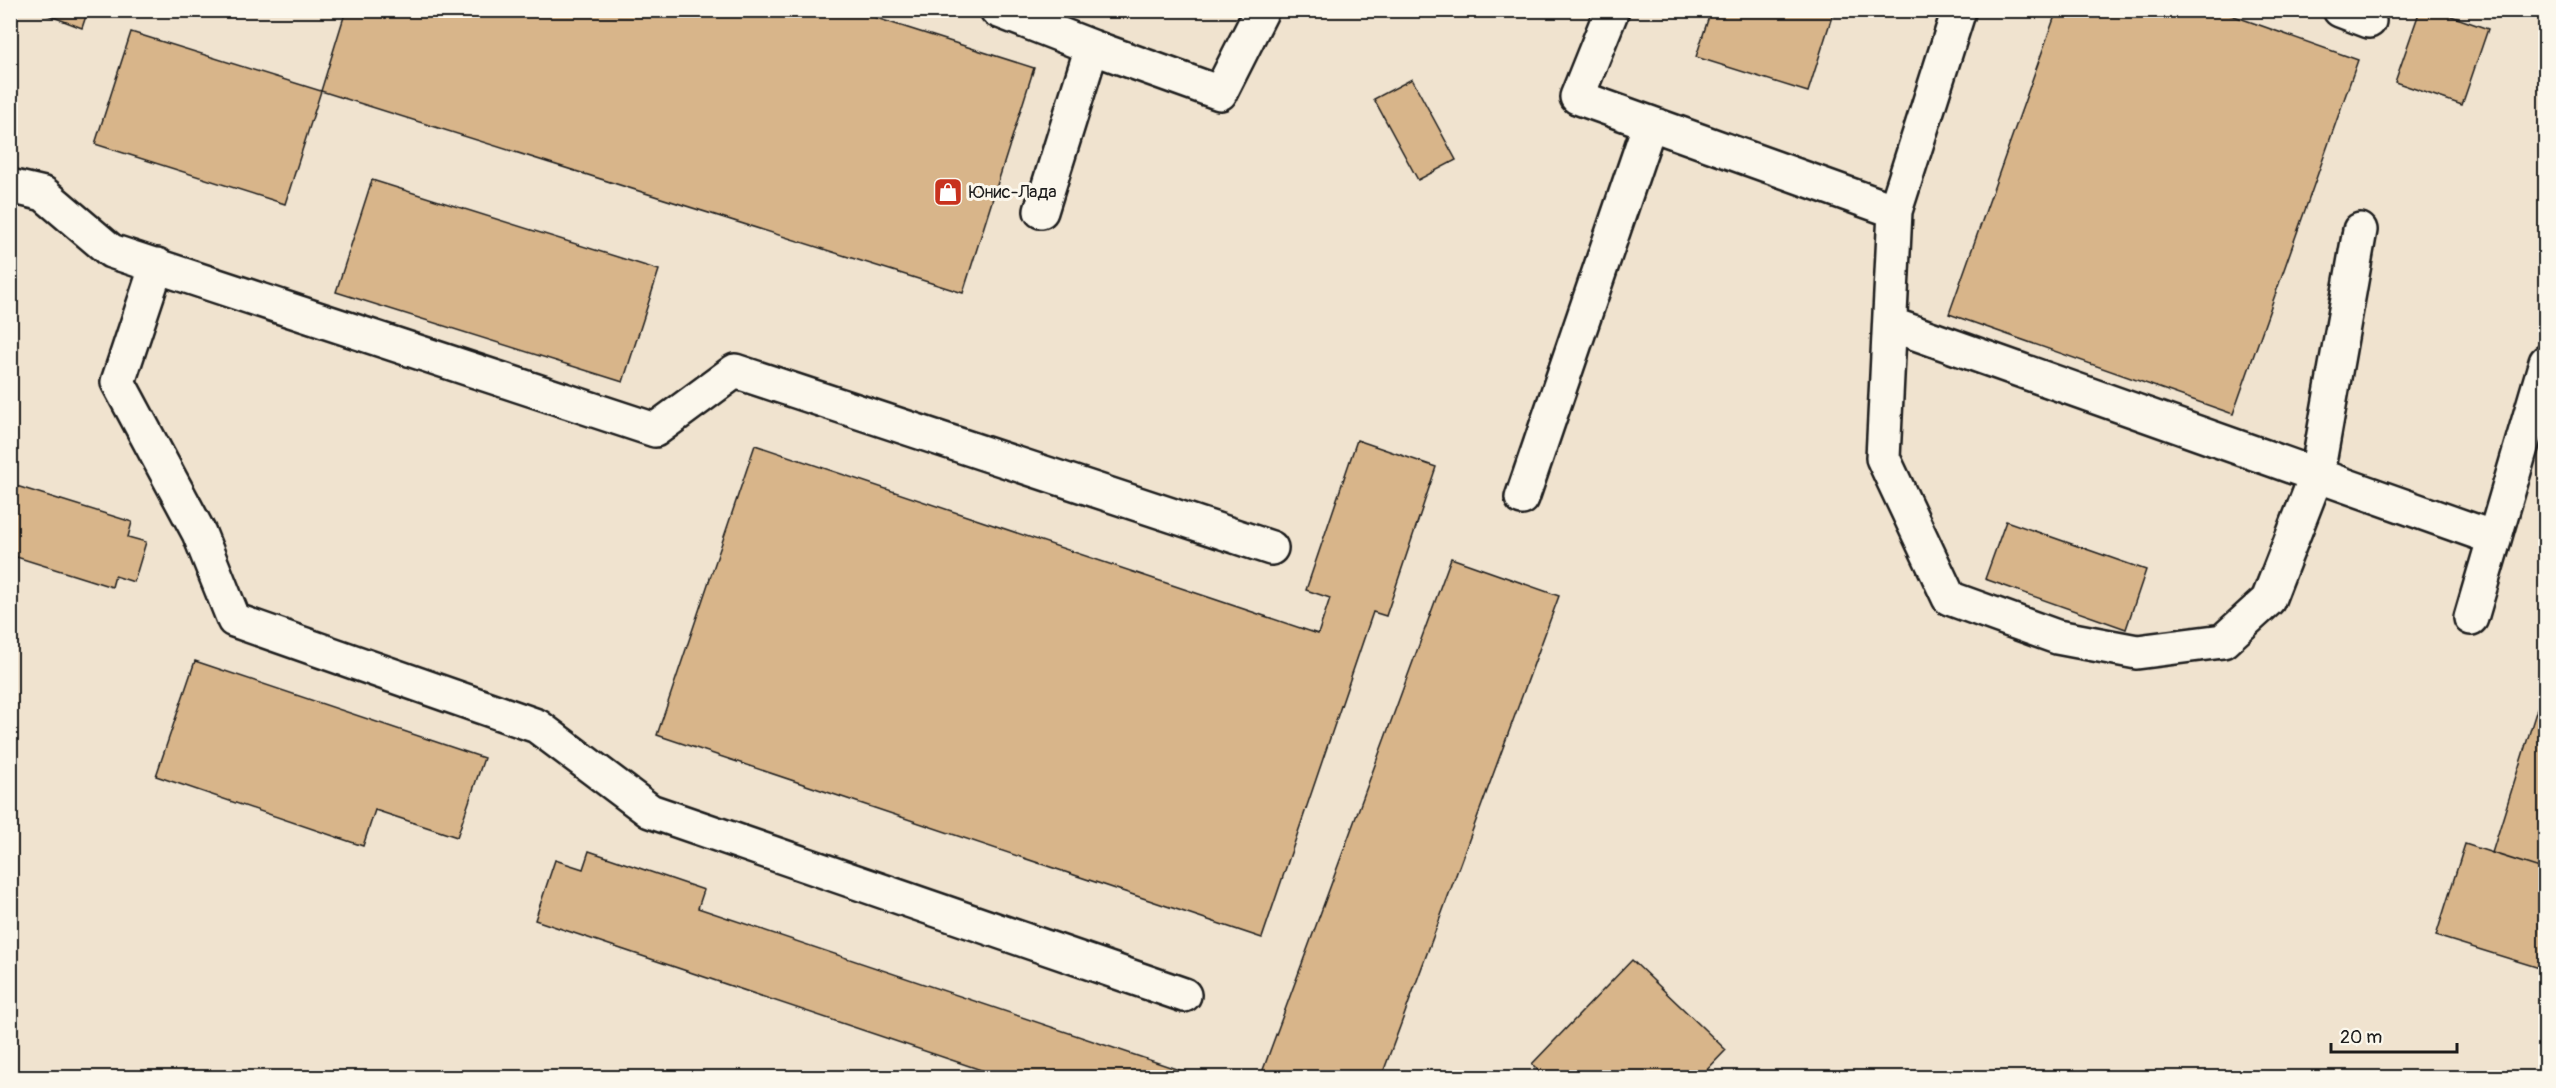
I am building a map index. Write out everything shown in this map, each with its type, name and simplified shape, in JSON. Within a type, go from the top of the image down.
[{"type":"lane","points":[[997,10],[1220,93],[1262,10]]},
{"type":"lane","points":[[1612,10],[1577,97],[1895,211]]},
{"type":"lane","points":[[1959,10],[1895,211],[1884,458],[1949,598],[2057,636],[2137,652],[2223,641],[2268,600],[2317,474],[2360,230]]},
{"type":"lane","points":[[1041,211],[1092,47]]},
{"type":"lane","points":[[1522,498],[1650,123]]},
{"type":"lane","points":[[10,186],[44,194],[111,251],[655,430],[735,371],[1271,548]]},
{"type":"lane","points":[[157,265],[118,382],[199,533],[234,620],[537,726],[650,811],[1184,995]]},
{"type":"lane","points":[[1890,324],[2494,538]]},
{"type":"lane","points":[[2471,618],[2546,362]]},
{"type":"shaded area","points":[[10,11],[2545,11],[2545,1077],[11,1077]]},
{"type":"building","points":[[35,10],[88,10],[82,28]]},
{"type":"building","points":[[346,10],[851,10],[1034,68],[963,293],[321,91]]},
{"type":"building","points":[[1711,10],[1834,10],[1808,92],[1696,57]]},
{"type":"building","points":[[2057,10],[2217,10],[2358,60],[2233,414],[1949,314]]},
{"type":"building","points":[[2420,10],[2434,10],[2488,29],[2462,105],[2395,82]]},
{"type":"building","points":[[131,32],[321,91],[285,204],[95,144]]},
{"type":"building","points":[[1412,79],[1456,160],[1418,180],[1374,99]]},
{"type":"building","points":[[372,180],[659,270],[623,382],[336,292]]},
{"type":"building","points":[[1357,440],[1436,467],[1386,616],[1373,612],[1262,938],[657,735],[755,445],[1318,634],[1330,598],[1306,590]]},
{"type":"building","points":[[10,484],[132,522],[128,537],[146,542],[134,582],[115,576],[112,587],[10,555]]},
{"type":"building","points":[[2006,521],[2146,570],[2126,629],[1985,579]]},
{"type":"building","points":[[1451,558],[1559,596],[1381,1078],[1260,1078]]},
{"type":"building","points":[[195,661],[484,758],[457,837],[375,810],[363,846],[156,776]]},
{"type":"building","points":[[2546,680],[2546,870],[2492,853]]},
{"type":"building","points":[[2465,844],[2546,870],[2546,970],[2436,936]]},
{"type":"building","points":[[589,851],[704,890],[698,908],[1203,1078],[1005,1078],[535,920],[555,860],[583,869]]},
{"type":"building","points":[[1632,960],[1726,1050],[1699,1078],[1546,1078],[1532,1064]]},
{"type":"place","name":"Юнис-Лада","points":[[948,192]]}]
